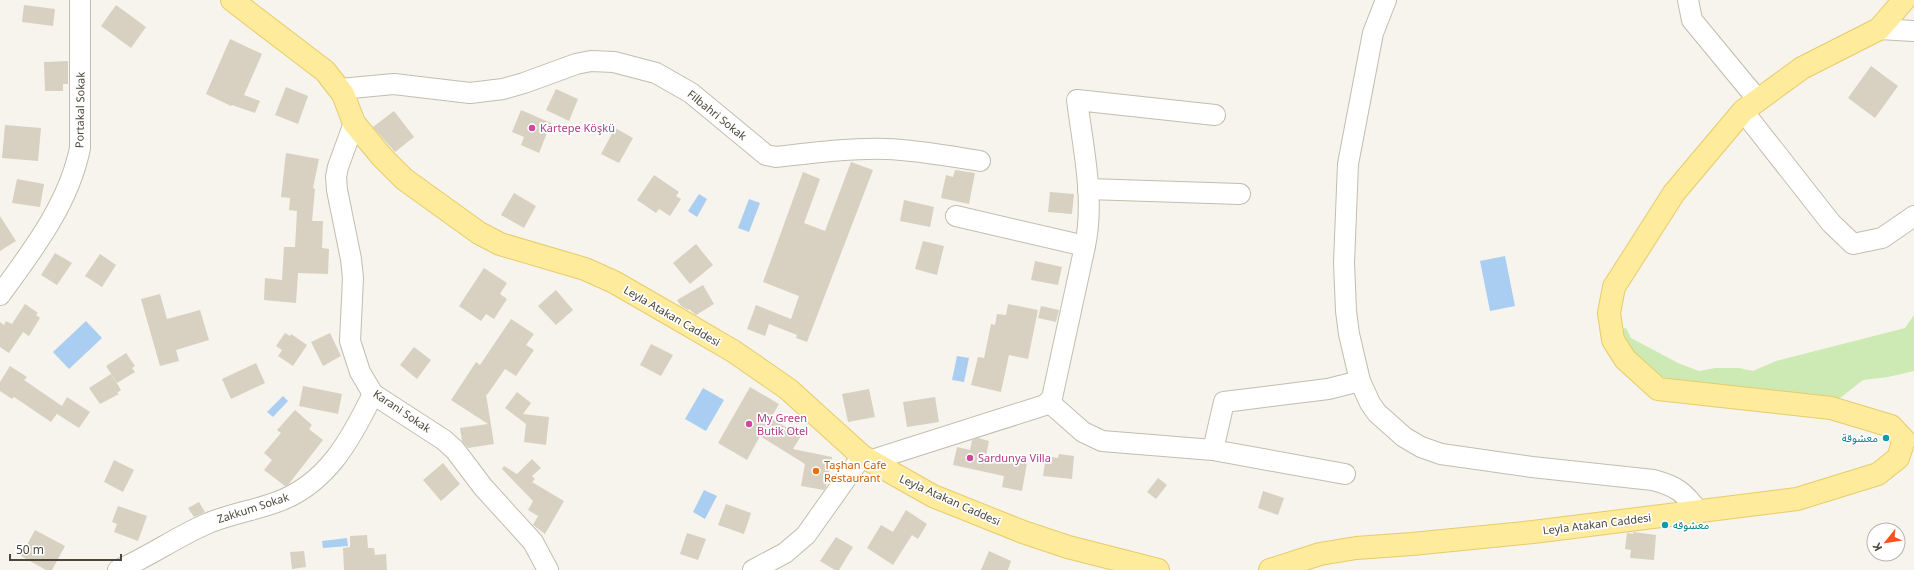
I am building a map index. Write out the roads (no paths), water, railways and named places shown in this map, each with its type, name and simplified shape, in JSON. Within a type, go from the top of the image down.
[{"type":"main road","name":"Leyla Atakan Caddesi","points":[[232,0],[319,66],[340,89],[354,123],[382,157],[404,179],[479,233],[500,244],[585,269],[614,282],[673,316],[733,351],[788,388],[865,458],[933,496],[1023,532],[1068,547],[1158,570]]},
{"type":"main road","points":[[1904,0],[1879,29],[1802,68],[1750,105],[1674,193],[1614,287],[1609,313],[1613,340],[1625,359],[1658,389],[1831,408],[1891,426],[1909,437]]},
{"type":"main road","name":"Leyla Atakan Caddesi","points":[[1270,570],[1320,554],[1356,548],[1533,532],[1798,499],[1878,474],[1898,458],[1909,437]]},
{"type":"street","name":"Portakal Sokak","points":[[0,294],[25,261],[51,220],[75,170],[80,148],[80,0]]},
{"type":"street","points":[[1386,0],[1373,33],[1348,164],[1344,263],[1346,311],[1360,381],[1367,398],[1377,413],[1404,437],[1421,447],[1441,454],[1477,460],[1653,480],[1671,485],[1681,491],[1698,511]]},
{"type":"street","points":[[1688,0],[1692,20],[1831,223],[1853,244],[1882,238],[1914,216]]},
{"type":"street","points":[[1879,29],[1914,31]]},
{"type":"street","name":"Filbahri Sokak","points":[[340,89],[394,84],[470,93],[503,89],[576,64],[591,61],[614,62],[656,73],[691,93],[766,155],[776,157],[840,150],[886,149],[916,151],[980,161]]},
{"type":"street","points":[[753,570],[785,553],[806,535],[865,458],[1045,405],[1052,398],[1089,222],[1088,189],[1077,100],[1215,115]]},
{"type":"street","name":"Karani Sokak","points":[[354,123],[338,167],[337,190],[351,259],[353,278],[350,341],[360,372],[373,394],[444,440],[455,450],[483,487],[532,542],[548,570]]},
{"type":"street","points":[[1088,189],[1240,194]]},
{"type":"street","points":[[956,216],[1085,246]]},
{"type":"street","points":[[1213,450],[1224,402],[1328,389],[1360,381]]},
{"type":"street","name":"Zakkum Sokak","points":[[118,570],[205,525],[276,503],[306,488],[326,470],[341,453],[353,435],[373,394]]},
{"type":"street","points":[[1049,402],[1083,432],[1102,441],[1213,450],[1345,474]]},
{"type":"water","points":[[699,194],[707,199],[697,217],[688,211]]},
{"type":"water","points":[[749,199],[760,203],[749,232],[738,228]]},
{"type":"water","points":[[1505,256],[1515,306],[1490,311],[1480,261]]},
{"type":"water","points":[[86,321],[102,338],[69,369],[53,352]]},
{"type":"water","points":[[957,356],[969,358],[964,382],[952,380]]},
{"type":"water","points":[[703,388],[724,400],[706,431],[685,419]]},
{"type":"water","points":[[283,396],[288,401],[273,417],[267,412]]},
{"type":"water","points":[[704,490],[717,496],[705,519],[693,512]]},
{"type":"water","points":[[347,538],[348,546],[323,548],[322,541]]},
{"type":"place","name":"Kartepe Köşkü","points":[[532,128]]},
{"type":"place","name":"My Green Butik Otel","points":[[749,424]]},
{"type":"place","name":"معشوقة","points":[[1886,438]]},
{"type":"place","name":"Sardunya Villa","points":[[970,458]]},
{"type":"place","name":"Taşhan Cafe Restaurant","points":[[816,471]]},
{"type":"place","name":"معشوقه","points":[[1665,525]]}]
